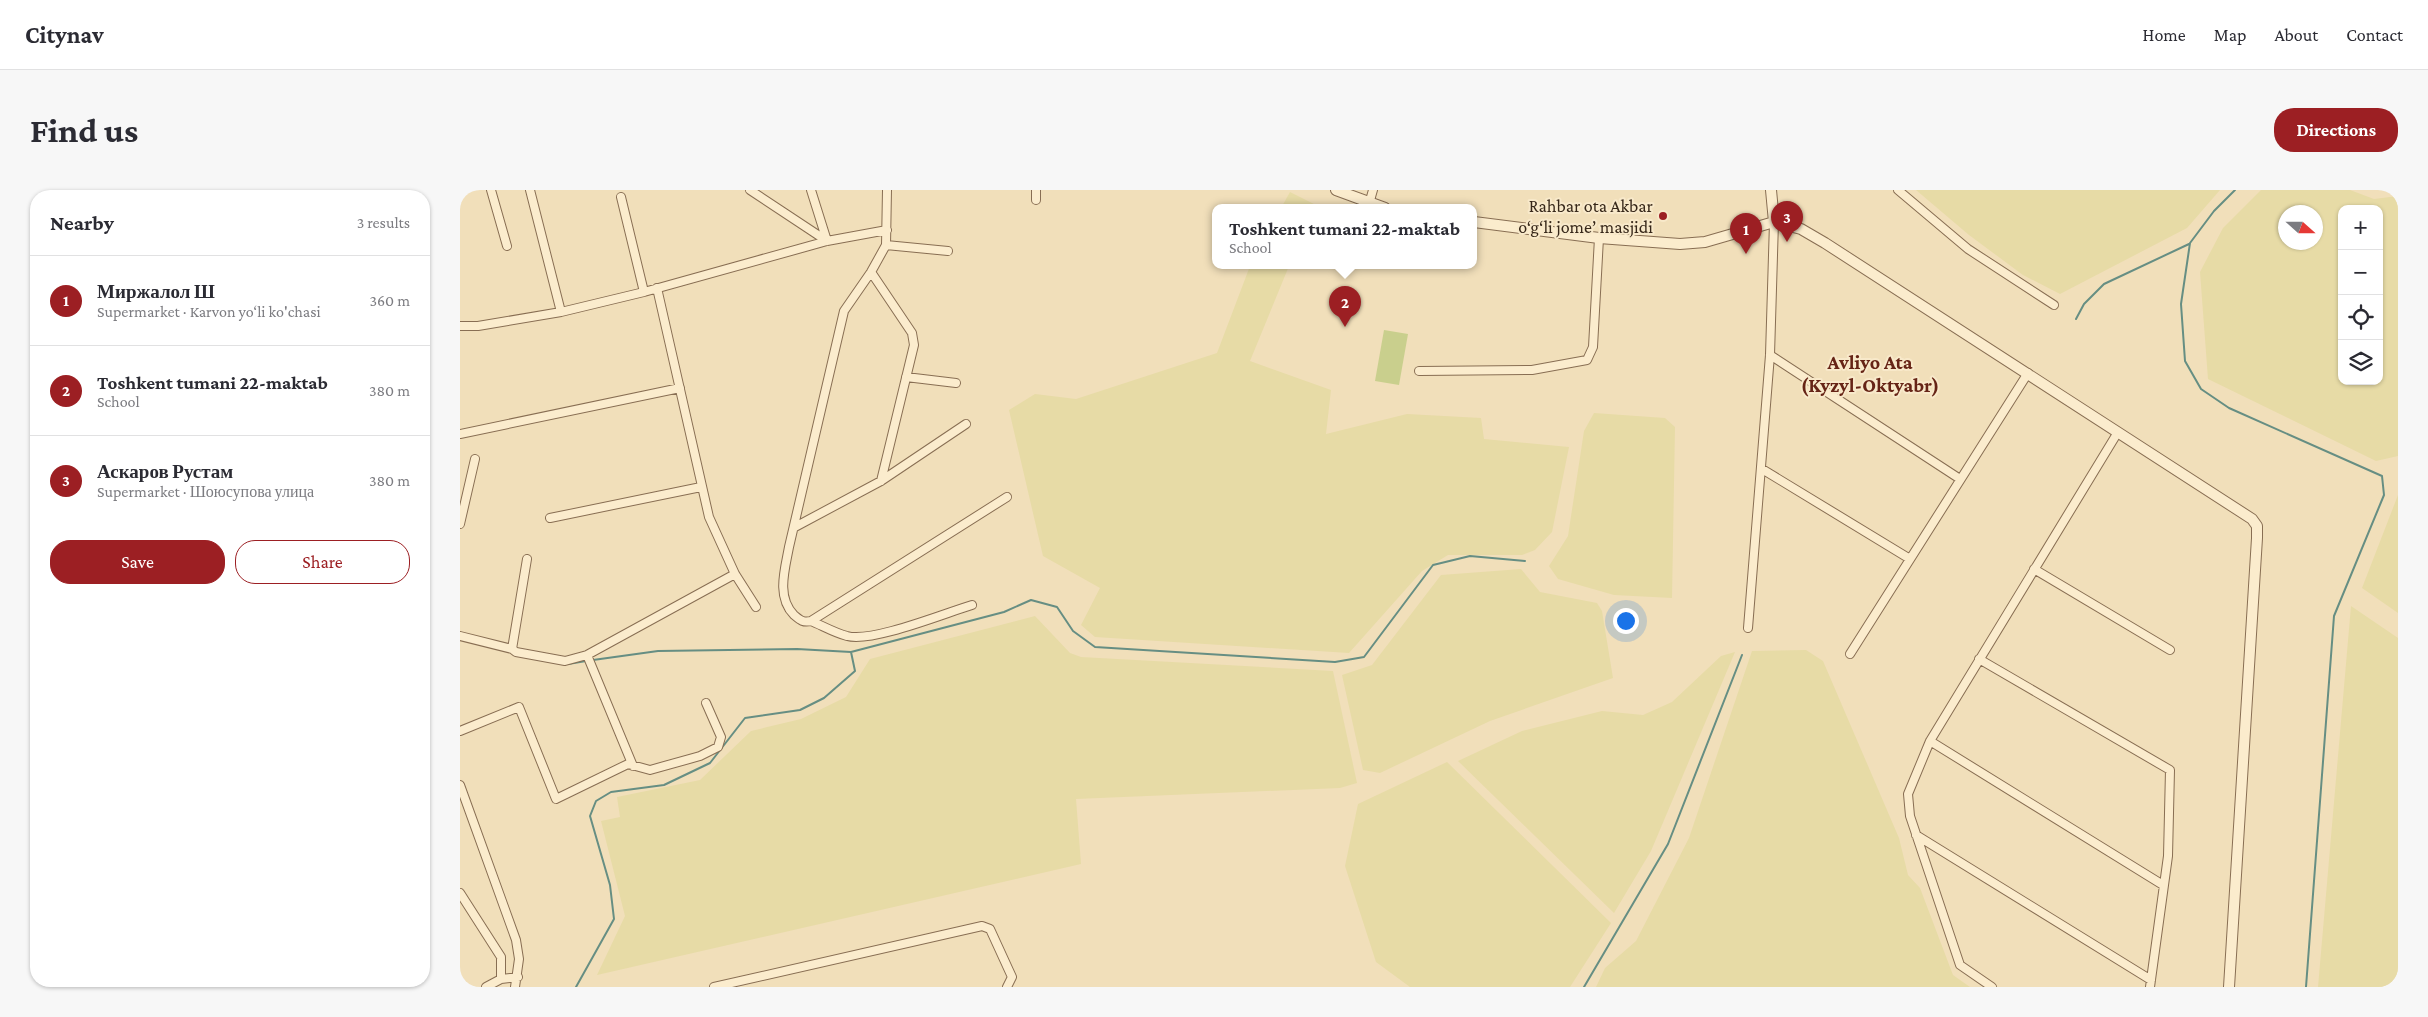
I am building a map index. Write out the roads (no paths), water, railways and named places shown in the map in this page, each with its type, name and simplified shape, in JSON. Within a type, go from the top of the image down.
[{"type":"street","points":[[491,190],[507,246]]},
{"type":"street","points":[[530,190],[561,312]]},
{"type":"street","points":[[750,190],[761,194],[826,241]]},
{"type":"street","points":[[811,190],[826,241]]},
{"type":"street","points":[[887,190],[886,245],[871,272],[844,311],[783,580],[784,596],[788,609],[800,620],[811,621],[1007,497]]},
{"type":"street","points":[[1036,190],[1036,200]]},
{"type":"street","points":[[1336,190],[1369,204],[1373,190]]},
{"type":"street","points":[[1748,628],[1770,355],[1774,222],[1771,190]]},
{"type":"street","points":[[1898,190],[1968,249],[2054,305]]},
{"type":"street","points":[[621,197],[644,292]]},
{"type":"street","points":[[1477,222],[1599,238],[1680,244],[1705,242],[1774,222],[1792,226],[1809,233],[2246,513],[2257,526],[2229,987]]},
{"type":"street","points":[[460,326],[478,326],[561,312],[644,292],[826,241],[887,230]]},
{"type":"street","points":[[1419,371],[1532,370],[1587,360],[1593,347],[1599,238]]},
{"type":"street","points":[[886,245],[948,251]]},
{"type":"street","points":[[871,272],[912,333],[914,345],[881,481]]},
{"type":"street","points":[[657,288],[701,487],[710,517],[735,574],[756,607]]},
{"type":"street","points":[[1770,355],[1960,478]]},
{"type":"street","points":[[1850,654],[2028,373]]},
{"type":"street","points":[[906,378],[956,383]]},
{"type":"street","points":[[460,434],[680,388]]},
{"type":"street","points":[[795,527],[881,481],[966,424]]},
{"type":"street","points":[[1992,987],[1960,965],[1910,816],[1908,794],[1930,741],[2118,432]]},
{"type":"street","points":[[460,524],[475,459]]},
{"type":"street","points":[[1762,469],[1910,559]]},
{"type":"street","points":[[550,518],[701,487]]},
{"type":"street","points":[[512,650],[527,560]]},
{"type":"street","points":[[2034,569],[2170,650]]},
{"type":"street","points":[[460,636],[516,652],[565,661],[587,655],[735,574]]},
{"type":"street","points":[[811,621],[856,638],[892,631],[972,605]]},
{"type":"street","points":[[587,655],[633,766]]},
{"type":"street","points":[[1916,835],[2150,983],[2168,856],[2170,770],[1979,659]]},
{"type":"street","points":[[460,731],[519,707],[556,798],[628,764],[650,770],[700,756],[718,747],[721,737],[706,703]]},
{"type":"street","points":[[1930,741],[2163,885]]},
{"type":"street","points":[[460,786],[516,940],[519,959],[518,977],[515,987]]},
{"type":"street","points":[[460,893],[501,957],[501,979]]},
{"type":"street","points":[[714,987],[982,926],[990,928],[1012,977],[1011,984],[1008,987]]},
{"type":"street","points":[[486,987],[501,979],[518,977]]},
{"type":"waterway","points":[[2235,190],[2214,211],[2190,243],[2181,304],[2185,361],[2201,389],[2229,408],[2382,476],[2384,495],[2334,616],[2306,987]]},
{"type":"waterway","points":[[2076,319],[2084,304],[2104,284],[2189,244]]},
{"type":"waterway","points":[[593,660],[658,651],[797,649],[851,652],[1004,612],[1031,600],[1057,607],[1073,631],[1095,647],[1335,662],[1364,657],[1433,565],[1470,556],[1525,561]]},
{"type":"waterway","points":[[576,987],[614,919],[610,885],[590,816],[596,801],[611,792],[664,785],[710,763],[745,718],[800,710],[824,698],[855,671],[851,652]]},
{"type":"waterway","points":[[1584,987],[1668,844],[1742,655]]},
{"type":"waterway","points":[[541,660],[564,664]]},
{"type":"waterway","points":[[568,664],[586,661]]},
{"type":"place","name":"Rahbar ota Akbar o‘g‘li jome’ masjidi","points":[[1663,216]]},
{"type":"place","name":"Аскаров Рустам","points":[[1787,242]]},
{"type":"place","name":"Миржалол Ш","points":[[1746,254]]},
{"type":"place","name":"Toshkent tumani 22-maktab","points":[[1345,327]]},
{"type":"district","name":"Avliyo Ata (Kyzyl-Oktyabr)","points":[[1870,374]]}]
